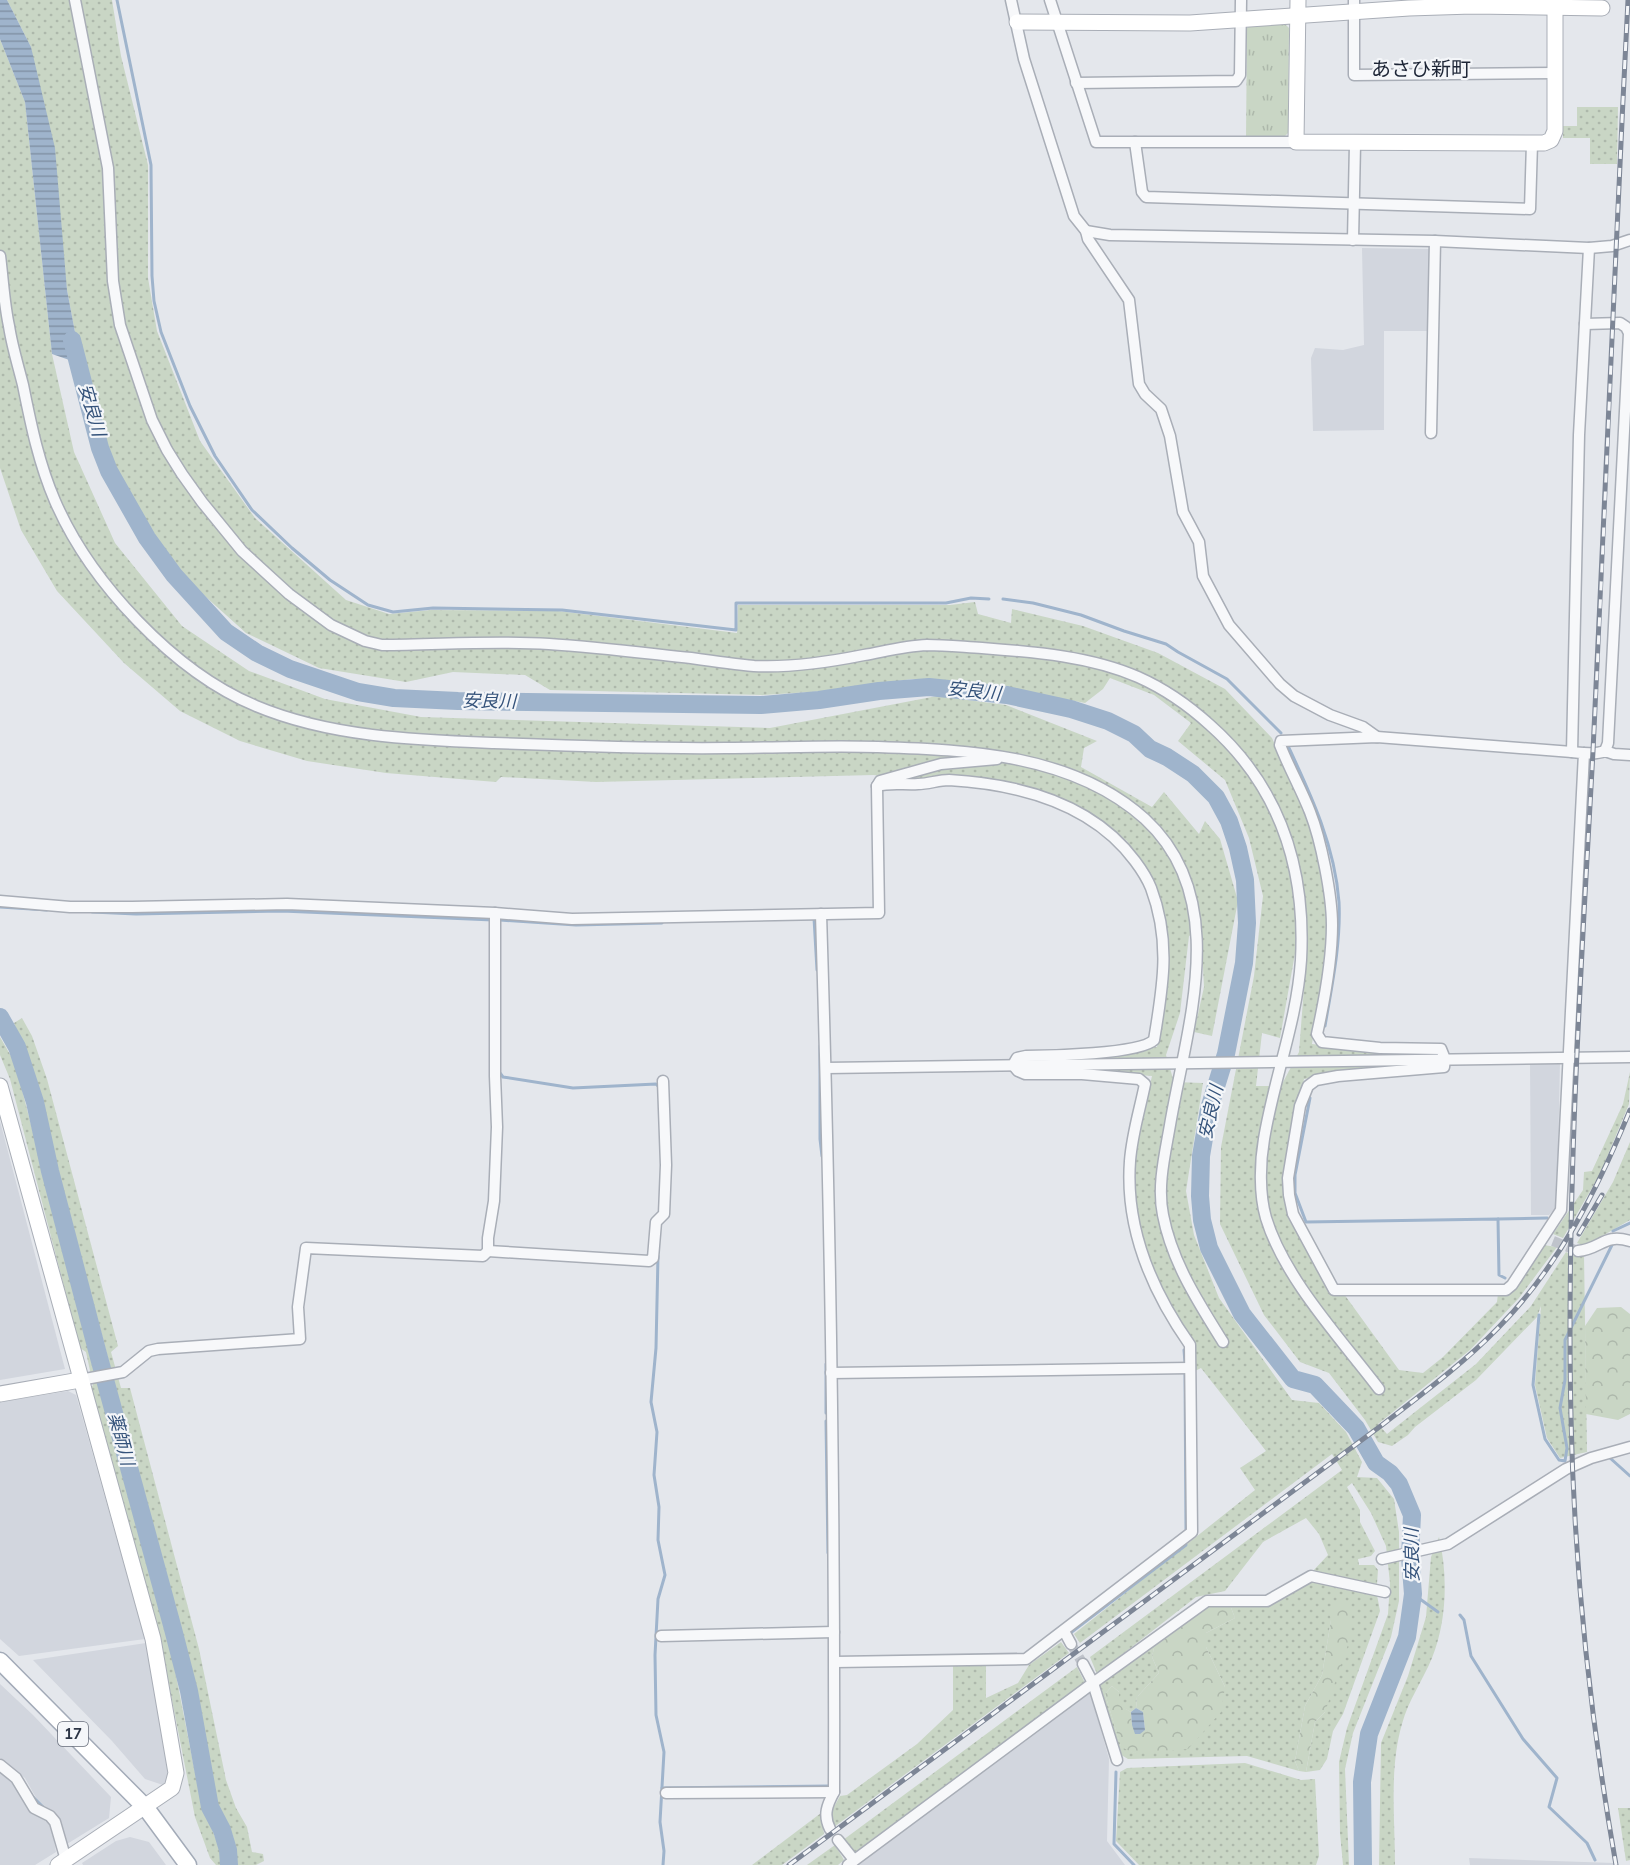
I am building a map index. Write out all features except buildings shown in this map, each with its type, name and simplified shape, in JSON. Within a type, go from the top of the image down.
[{"type":"main road","name":"17","points":[[0,1661],[146,1808],[188,1865]]},
{"type":"street","points":[[75,0],[108,168],[113,281],[120,325],[152,420],[167,450],[202,502],[242,550],[289,594],[331,625],[365,641],[382,645],[542,643],[756,666],[827,662],[904,647],[930,645],[1020,651],[1084,660],[1135,675],[1166,690],[1189,706],[1222,736],[1249,766],[1265,789],[1285,830],[1296,872],[1301,915],[1301,962],[1294,1013],[1279,1061],[1263,1140],[1262,1182],[1265,1215],[1274,1238],[1298,1283],[1379,1389]]},
{"type":"street","points":[[1011,0],[1024,59],[1074,216],[1130,300],[1139,384],[1145,394],[1161,409],[1170,436],[1184,512],[1199,542],[1203,576],[1218,607],[1245,645],[1294,696],[1330,715],[1363,728],[1377,737]]},
{"type":"street","points":[[1050,0],[1096,142],[1355,144],[1544,143],[1551,140],[1554,131],[1555,3]]},
{"type":"street","points":[[1076,83],[1236,81],[1240,75],[1241,0]]},
{"type":"street","points":[[1017,22],[1190,23],[1242,20],[1299,7],[1604,4]]},
{"type":"street","points":[[1354,6],[1354,75],[1554,73]]},
{"type":"street","points":[[1296,142],[1299,7]]},
{"type":"street","points":[[1136,142],[1142,192],[1146,197],[1530,209],[1532,143]]},
{"type":"street","points":[[1353,240],[1355,144]]},
{"type":"street","points":[[1086,231],[1110,235],[1435,241],[1589,248],[1612,246],[1630,240]]},
{"type":"street","points":[[1431,433],[1435,241]]},
{"type":"street","points":[[1589,248],[1579,435],[1578,752],[1561,1210],[1548,1240],[1506,1290],[1334,1290],[1293,1214],[1288,1195],[1288,1178],[1300,1106],[1308,1086],[1316,1080],[1338,1076],[1444,1067],[1445,1059],[1441,1049],[1380,1048],[1322,1042],[1317,1034],[1326,993],[1332,924],[1329,898],[1320,846],[1310,813],[1280,745],[1281,741],[1377,737],[1578,752],[1598,754],[1605,751],[1630,755]]},
{"type":"street","points":[[0,256],[9,327],[35,445],[66,525],[90,564],[130,612],[170,650],[206,679],[232,695],[259,708],[308,723],[355,733],[421,739],[620,747],[864,746],[970,751],[1049,767],[1084,780],[1113,795],[1142,816],[1159,834],[1176,858],[1189,886],[1196,916],[1198,942],[1195,986],[1183,1063],[1162,1167],[1162,1212],[1186,1282],[1223,1342]]},
{"type":"street","points":[[1585,324],[1620,323],[1629,333],[1608,743],[1605,751]]},
{"type":"street","points":[[0,901],[70,907],[132,908],[287,904],[495,918],[572,919],[879,913],[877,786],[880,781],[941,764],[1012,758]]},
{"type":"street","points":[[877,786],[894,783],[924,784],[950,780],[1000,786],[1054,801],[1102,826],[1124,846],[1151,887],[1165,944],[1164,976],[1154,1040],[1150,1044],[1096,1053],[1026,1056],[1017,1058],[1013,1065]]},
{"type":"street","points":[[821,914],[826,1068],[835,1662],[834,1792],[826,1812],[826,1821],[830,1829]]},
{"type":"street","points":[[0,1394],[123,1372],[149,1352],[158,1349],[300,1339],[298,1307],[306,1248],[483,1256],[488,1251],[494,1201],[497,1128],[495,918]]},
{"type":"street","points":[[826,1068],[1630,1057]]},
{"type":"street","points":[[835,1662],[1026,1659],[1192,1532],[1190,1345],[1173,1321],[1143,1257],[1131,1205],[1130,1161],[1134,1130],[1145,1084],[1143,1081],[1082,1074],[1025,1074],[1013,1065]]},
{"type":"street","points":[[488,1251],[649,1261],[653,1258],[659,1220],[664,1214],[666,1165],[663,1081]]},
{"type":"street","points":[[0,1086],[153,1639],[171,1736],[176,1781],[172,1788],[146,1808],[62,1862],[55,1822],[50,1815],[34,1808],[16,1778],[0,1765]]},
{"type":"street","points":[[1578,1251],[1587,1250],[1618,1237],[1630,1241]]},
{"type":"street","points":[[831,1373],[1190,1368]]},
{"type":"street","points":[[1384,1558],[1448,1544],[1566,1469],[1591,1458],[1630,1447]]},
{"type":"street","points":[[838,1840],[851,1863],[1093,1683],[1208,1601],[1267,1601],[1311,1576],[1386,1592]]},
{"type":"street","points":[[1064,1631],[1071,1644]]},
{"type":"street","points":[[661,1636],[834,1632]]},
{"type":"street","points":[[1083,1664],[1093,1683],[1117,1760]]},
{"type":"street","points":[[666,1793],[834,1792]]},
{"type":"shaded area","points":[[1362,248],[1431,249],[1429,331],[1384,331],[1384,430],[1313,431],[1311,358],[1315,348],[1343,350],[1364,345]]},
{"type":"shaded area","points":[[1530,1062],[1560,1062],[1557,1207],[1549,1215],[1531,1215]]},
{"type":"shaded area","points":[[0,1121],[65,1369],[0,1380]]},
{"type":"shaded area","points":[[68,1391],[76,1395],[145,1639],[19,1656],[0,1639],[0,1402]]},
{"type":"shaded area","points":[[146,1643],[168,1757],[167,1779],[163,1785],[145,1779],[112,1741],[33,1660]]},
{"type":"shaded area","points":[[0,1684],[33,1715],[111,1797],[109,1818],[67,1844],[60,1818],[55,1812],[39,1803],[25,1778],[0,1758]]},
{"type":"shaded area","points":[[1090,1691],[1109,1759],[1107,1841],[1125,1865],[855,1865]]},
{"type":"shaded area","points":[[0,1769],[16,1785],[32,1812],[51,1824],[56,1852],[35,1865],[0,1865]]},
{"type":"shaded area","points":[[130,1837],[149,1842],[166,1865],[83,1865],[82,1863],[116,1841]]},
{"type":"shaded area","points":[[1469,1858],[1614,1863],[1615,1865],[1470,1865]]},
{"type":"green space","points":[[7,0],[112,0],[121,56],[148,165],[148,278],[157,331],[200,441],[255,518],[346,600],[389,614],[431,610],[558,611],[737,633],[738,605],[950,605],[975,602],[978,614],[1011,623],[1012,609],[1083,626],[1158,653],[1225,689],[1272,738],[1306,813],[1322,868],[1329,931],[1312,1044],[1408,1054],[1407,1064],[1304,1079],[1284,1188],[1288,1218],[1333,1294],[1344,1294],[1399,1370],[1423,1373],[1443,1357],[1497,1302],[1498,1293],[1543,1245],[1557,1247],[1519,1298],[1470,1350],[1378,1424],[1387,1434],[1476,1364],[1531,1306],[1566,1252],[1573,1256],[1584,1254],[1587,1452],[1560,1458],[1547,1438],[1535,1385],[1541,1306],[1537,1317],[1476,1380],[1392,1446],[1378,1442],[1365,1420],[1329,1373],[1300,1362],[1264,1315],[1220,1224],[1221,1147],[1254,976],[1263,896],[1249,838],[1225,780],[1178,741],[1191,723],[1154,695],[1110,678],[1103,689],[1085,703],[975,682],[912,679],[826,691],[763,695],[550,690],[525,675],[453,672],[406,682],[319,668],[246,633],[176,570],[110,461],[81,364],[67,290],[31,47]],"holes":[[[1296,948],[1307,949],[1299,1052],[1281,1086],[1256,1086],[1262,1033],[1280,1038]]]},
{"type":"green space","points":[[1284,23],[1289,28],[1288,133],[1284,137],[1246,138],[1247,28],[1251,25]]},
{"type":"green space","points":[[0,39],[25,102],[52,354],[74,452],[115,543],[182,626],[249,671],[325,699],[421,717],[770,728],[937,696],[1006,705],[1097,741],[1084,748],[1081,767],[1152,807],[1164,792],[1199,834],[1205,821],[1220,839],[1238,901],[1212,1036],[1194,1032],[1204,987],[1201,929],[1189,936],[1180,1013],[1166,1055],[1174,1082],[1203,1083],[1186,1191],[1194,1235],[1219,1298],[1292,1400],[1319,1403],[1346,1432],[1362,1462],[1357,1477],[1377,1478],[1394,1499],[1399,1532],[1399,1601],[1391,1637],[1353,1733],[1345,1769],[1349,1865],[1343,1865],[1339,1762],[1347,1728],[1388,1614],[1390,1583],[1386,1546],[1371,1513],[1352,1483],[1347,1487],[1360,1510],[1360,1522],[1375,1551],[1371,1556],[1358,1559],[1359,1565],[1374,1565],[1378,1570],[1377,1584],[1312,1572],[1328,1555],[1319,1534],[1306,1518],[1263,1542],[1225,1591],[1196,1597],[1097,1674],[1090,1657],[1342,1470],[1332,1454],[1080,1643],[1074,1634],[1255,1490],[1240,1468],[1266,1451],[1201,1368],[1195,1371],[1143,1250],[1134,1201],[1137,1141],[1152,1076],[1071,1070],[1072,1059],[1157,1047],[1169,965],[1168,935],[1154,886],[1127,841],[1083,809],[1031,789],[911,782],[874,775],[596,782],[501,777],[496,782],[386,773],[307,761],[240,741],[180,711],[124,663],[57,591],[21,530],[0,468]]},
{"type":"green space","points":[[1577,107],[1618,107],[1617,164],[1590,164],[1590,138],[1563,138],[1563,126],[1577,126]]},
{"type":"green space","points":[[22,1018],[32,1036],[47,1079],[118,1346],[111,1352],[121,1388],[130,1388],[199,1649],[226,1780],[236,1808],[247,1827],[252,1852],[263,1854],[264,1861],[256,1865],[236,1865],[233,1836],[217,1802],[187,1654],[29,1062],[14,1023]]},
{"type":"green space","points":[[0,1037],[15,1063],[171,1650],[201,1803],[220,1849],[220,1865],[216,1865],[210,1858],[195,1817],[161,1644],[91,1388],[93,1385],[86,1352],[80,1348],[10,1079],[0,1055]]},
{"type":"green space","points":[[1630,1072],[1629,1104],[1600,1174],[1563,1238],[1553,1234],[1583,1190],[1584,1172],[1592,1171],[1623,1104]]},
{"type":"green space","points":[[1630,1142],[1630,1220],[1585,1246],[1577,1243],[1613,1182]]},
{"type":"green space","points":[[1621,1307],[1630,1314],[1630,1414],[1618,1420],[1586,1414],[1585,1326],[1597,1308]]},
{"type":"green space","points":[[1439,1537],[1445,1582],[1441,1629],[1432,1658],[1405,1715],[1398,1741],[1394,1776],[1395,1865],[1379,1865],[1381,1743],[1408,1676],[1426,1617],[1431,1557]]},
{"type":"green space","points":[[1313,1578],[1377,1595],[1380,1611],[1343,1714],[1333,1731],[1327,1759],[1320,1770],[1306,1772],[1315,1722],[1325,1712],[1331,1620],[1322,1675],[1305,1706],[1295,1761],[1299,1771],[1247,1756],[1128,1759],[1118,1753],[1097,1687],[1155,1643],[1152,1657],[1159,1673],[1137,1697],[1136,1708],[1131,1712],[1119,1706],[1119,1692],[1112,1686],[1105,1694],[1121,1746],[1135,1753],[1225,1687],[1206,1647],[1206,1633],[1235,1618],[1230,1605],[1269,1605]]},
{"type":"green space","points":[[1339,1600],[1352,1609],[1350,1639],[1325,1712],[1315,1722],[1306,1772],[1299,1771],[1295,1761],[1305,1706],[1322,1675],[1331,1620],[1328,1608]]},
{"type":"green space","points":[[1210,1605],[1230,1605],[1235,1618],[1206,1633],[1206,1647],[1225,1687],[1221,1712],[1188,1749],[1134,1753],[1121,1747],[1105,1694],[1112,1686],[1119,1692],[1119,1705],[1131,1712],[1132,1725],[1145,1730],[1143,1712],[1136,1708],[1137,1697],[1159,1673],[1152,1657],[1155,1643]]},
{"type":"green space","points":[[1061,1642],[1069,1653],[834,1827],[830,1814],[840,1796],[847,1795],[917,1744],[953,1710],[953,1665],[986,1665],[986,1698],[1018,1683],[1029,1665]]},
{"type":"green space","points":[[1077,1667],[1085,1683],[854,1853],[843,1840]]},
{"type":"green space","points":[[1245,1763],[1301,1780],[1315,1779],[1319,1856],[1316,1865],[1139,1865],[1116,1841],[1120,1772],[1127,1768]]},
{"type":"green space","points":[[1618,1808],[1630,1808],[1630,1860],[1626,1861]]},
{"type":"green space","points":[[821,1813],[824,1834],[782,1865],[752,1865]]},
{"type":"green space","points":[[835,1845],[844,1860],[838,1865],[807,1865]]},
{"type":"water","points":[[0,0],[7,0],[31,47],[55,148],[67,290],[81,364],[52,354],[25,102],[0,39]]},
{"type":"water","points":[[1136,1708],[1143,1712],[1145,1730],[1140,1734],[1135,1734],[1132,1725],[1131,1712]]},
{"type":"waterway","points":[[117,0],[151,165],[152,276],[154,301],[161,332],[190,406],[215,456],[252,510],[330,580],[368,605],[393,612],[433,608],[562,610],[736,630],[736,603],[946,603],[971,598],[989,599]]},
{"type":"waterway","name":"安良川","points":[[72,340],[100,448],[109,471],[147,538],[174,575],[226,632],[257,653],[290,669],[358,692],[394,698],[458,701],[761,705],[929,687],[1007,695],[1071,709],[1108,721],[1134,734],[1150,749],[1193,774],[1216,797],[1229,821],[1238,848],[1245,880],[1247,923],[1244,963],[1226,1054],[1209,1109],[1201,1156],[1202,1220],[1209,1248],[1242,1314],[1293,1379],[1315,1385],[1356,1428],[1376,1463],[1390,1473],[1399,1484],[1412,1515],[1410,1557],[1413,1594],[1407,1637],[1369,1734],[1362,1782],[1363,1865]]},
{"type":"waterway","points":[[1003,599],[1033,603],[1081,615],[1166,644],[1227,679],[1281,733]]},
{"type":"waterway","points":[[1289,748],[1321,823],[1337,882],[1339,933],[1325,1026]]},
{"type":"waterway","points":[[0,907],[47,910]]},
{"type":"waterway","points":[[92,912],[136,914],[282,911],[493,920]]},
{"type":"waterway","points":[[814,918],[817,970]]},
{"type":"waterway","points":[[500,920],[576,925],[662,923]]},
{"type":"waterway","name":"薬師川","points":[[0,1017],[17,1047],[35,1102],[50,1171],[189,1691],[210,1807],[222,1830],[228,1850],[229,1865]]},
{"type":"waterway","points":[[820,1046],[822,1156]]},
{"type":"waterway","points":[[500,1073],[503,1077],[573,1088],[656,1084],[660,1088]]},
{"type":"waterway","points":[[1310,1098],[1295,1175],[1295,1193],[1306,1222],[1498,1219],[1499,1275],[1505,1278]]},
{"type":"waterway","points":[[1498,1219],[1547,1218]]},
{"type":"waterway","points":[[1613,1231],[1630,1223]]},
{"type":"waterway","points":[[1539,1315],[1533,1385],[1545,1439],[1559,1460],[1565,1461],[1567,1448],[1560,1408],[1565,1380],[1565,1340],[1613,1243]]},
{"type":"waterway","points":[[658,1256],[656,1348],[651,1402],[657,1432],[654,1475],[659,1507],[658,1540],[665,1575],[658,1599],[655,1655],[656,1715],[664,1752],[660,1822],[664,1851],[663,1865]]},
{"type":"waterway","points":[[1184,1350],[1185,1363]]},
{"type":"waterway","points":[[826,1364],[826,1413]]},
{"type":"waterway","points":[[1185,1373],[1186,1529]]},
{"type":"waterway","points":[[826,1421],[828,1553]]},
{"type":"waterway","points":[[1610,1458],[1630,1476]]},
{"type":"waterway","points":[[1070,1636],[1069,1634],[1186,1545]]},
{"type":"waterway","points":[[1413,1594],[1438,1612]]},
{"type":"waterway","points":[[1460,1615],[1464,1620],[1471,1656],[1523,1739],[1557,1778],[1549,1807],[1587,1843],[1595,1860]]},
{"type":"waterway","points":[[1116,1772],[1114,1844],[1134,1865]]},
{"type":"waterway","points":[[662,1788],[831,1786]]},
{"type":"waterway","points":[[33,1797],[43,1807]]},
{"type":"tunnel","points":[[1553,1241],[1578,1251]]},
{"type":"tunnel","points":[[1071,1644],[1083,1664]]},
{"type":"railway","points":[[1616,1865],[1598,1754],[1580,1586],[1573,1473],[1570,1334],[1579,1000],[1598,657],[1628,0]]},
{"type":"railway","points":[[789,1865],[1382,1425],[1471,1354],[1520,1304],[1558,1253],[1590,1197],[1630,1110]]},
{"type":"railway","points":[[1579,1234],[1602,1195]]},
{"type":"district","name":"あさひ新町","points":[[1421,69]]}]
